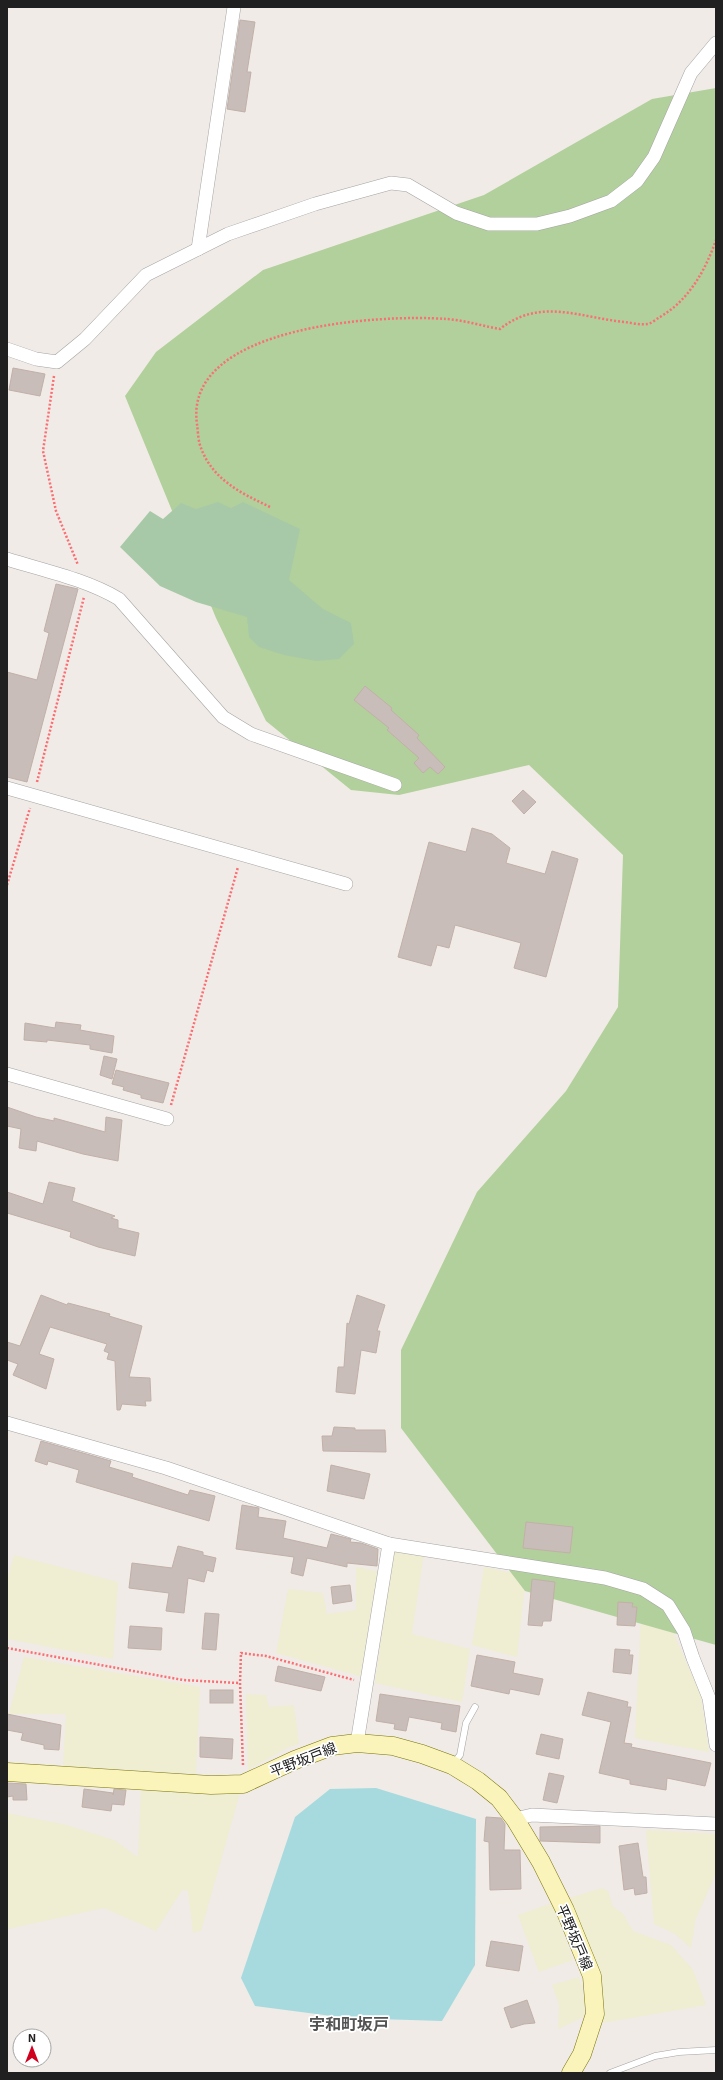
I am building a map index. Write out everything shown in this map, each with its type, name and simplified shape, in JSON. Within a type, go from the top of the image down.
[{"type":"main road","name":"平野坂戸線","points":[[7,1772],[211,1785],[243,1784],[295,1760],[332,1746],[357,1743],[393,1746],[452,1765],[478,1781],[499,1798],[515,1819],[541,1862],[565,1910],[592,1976],[594,2014],[582,2054],[571,2073]]},
{"type":"street","points":[[198,249],[234,7]]},
{"type":"street","points":[[7,349],[36,359],[57,362],[85,339],[146,275],[228,234],[315,204],[391,183],[408,185],[456,213],[489,224],[537,224],[570,216],[611,201],[637,181],[654,157],[691,73],[716,44]]},
{"type":"street","points":[[7,559],[104,590],[119,599],[223,717],[251,734],[395,785]]},
{"type":"street","points":[[7,788],[346,884]]},
{"type":"street","points":[[7,1074],[167,1119]]},
{"type":"street","points":[[7,1423],[166,1468],[389,1544],[605,1578],[643,1589],[668,1605],[684,1631],[692,1658],[709,1698],[716,1745]]},
{"type":"street","points":[[357,1743],[389,1544]]},
{"type":"street","points":[[515,1819],[532,1816],[716,1824]]},
{"type":"lane","points":[[452,1765],[460,1755],[466,1723],[475,1707]]},
{"type":"lane","points":[[610,2073],[655,2056],[679,2052],[716,2050]]},
{"type":"path","points":[[270,507],[231,487],[209,463],[200,447],[196,418],[202,388],[216,368],[237,352],[284,334],[371,319],[447,318],[500,329],[507,323],[536,311],[572,313],[619,322],[648,324],[673,309],[702,276],[716,240]]},
{"type":"path","points":[[7,885],[34,796],[59,690],[80,619],[87,584],[67,542],[56,512],[43,451],[57,362]]},
{"type":"path","points":[[167,1119],[241,854]]},
{"type":"path","points":[[7,1648],[183,1680],[240,1683]]},
{"type":"path","points":[[243,1784],[240,1683],[241,1653],[266,1656],[367,1683]]},
{"type":"shaded area","points":[[400,1549],[424,1553],[412,1634],[470,1649],[462,1702],[375,1683],[393,1554]]},
{"type":"shaded area","points":[[14,1555],[118,1582],[113,1659],[7,1639],[7,1581]]},
{"type":"shaded area","points":[[356,1567],[380,1572],[363,1677],[276,1653],[288,1589],[323,1593],[327,1614],[356,1610]]},
{"type":"shaded area","points":[[484,1567],[526,1576],[517,1657],[472,1645]]},
{"type":"shaded area","points":[[642,1595],[664,1612],[701,1696],[709,1752],[635,1738]]},
{"type":"shaded area","points":[[24,1657],[200,1687],[196,1774],[63,1766],[66,1714],[9,1714]]},
{"type":"shaded area","points":[[246,1694],[266,1695],[269,1707],[294,1705],[299,1744],[287,1748],[248,1770]]},
{"type":"shaded area","points":[[141,1789],[240,1793],[201,1931],[193,1933],[188,1891],[182,1890],[156,1931],[104,1908],[7,1930],[7,1813],[67,1825],[114,1840],[138,1857]]},
{"type":"shaded area","points":[[646,1830],[716,1834],[716,1873],[696,1918],[691,1948],[675,1934],[654,1924]]},
{"type":"shaded area","points":[[602,1888],[608,1891],[613,1907],[623,1914],[633,1931],[671,1945],[693,1970],[706,2005],[603,2023],[603,2001],[599,1977],[566,1899]]},
{"type":"shaded area","points":[[552,1903],[573,1960],[539,1972],[518,1915]]},
{"type":"shaded area","points":[[579,1977],[584,1997],[584,2017],[558,2029],[559,2004],[552,1985]]},
{"type":"green space","points":[[716,88],[716,1645],[525,1591],[401,1428],[401,1350],[477,1192],[566,1091],[618,1007],[623,855],[529,765],[399,795],[351,790],[266,721],[216,618],[125,396],[156,352],[263,270],[484,195],[652,99]]},
{"type":"green space","points":[[218,502],[231,508],[243,502],[300,529],[289,580],[323,609],[351,623],[354,644],[339,659],[317,661],[284,655],[259,647],[249,637],[247,617],[196,602],[160,586],[120,547],[150,511],[163,519],[181,503],[196,509]]},
{"type":"water","points":[[376,1788],[476,1819],[475,1965],[442,2021],[347,2018],[255,2006],[241,1978],[295,1817],[330,1789]]},
{"type":"building","points":[[240,20],[255,22],[247,72],[251,72],[245,112],[227,109]]},
{"type":"building","points":[[13,368],[45,374],[40,396],[9,390]]},
{"type":"building","points":[[56,584],[78,589],[27,782],[7,777],[7,672],[37,680],[49,633],[44,631]]},
{"type":"building","points":[[365,686],[392,708],[391,710],[419,735],[417,738],[445,767],[438,774],[430,767],[423,773],[414,763],[419,758],[387,730],[389,728],[354,700]]},
{"type":"building","points":[[523,790],[536,802],[524,814],[512,801]]},
{"type":"building","points":[[472,828],[492,834],[510,848],[506,863],[545,874],[552,851],[578,859],[546,977],[514,968],[521,943],[455,925],[449,948],[437,945],[431,966],[398,957],[429,842],[466,852]]},
{"type":"building","points":[[56,1022],[81,1025],[80,1030],[114,1036],[112,1053],[90,1049],[90,1045],[47,1040],[47,1042],[24,1040],[25,1023],[55,1028]]},
{"type":"building","points":[[104,1056],[117,1059],[112,1079],[100,1075]]},
{"type":"building","points":[[116,1070],[169,1083],[163,1103],[141,1098],[141,1095],[123,1090],[124,1087],[112,1084]]},
{"type":"building","points":[[7,1107],[36,1117],[54,1121],[54,1118],[105,1132],[106,1117],[122,1120],[118,1161],[83,1154],[37,1141],[36,1151],[19,1148],[21,1129],[7,1126]]},
{"type":"building","points":[[49,1182],[75,1188],[72,1201],[115,1216],[111,1218],[118,1220],[118,1228],[139,1233],[135,1256],[98,1247],[70,1237],[71,1232],[7,1213],[7,1192],[43,1204]]},
{"type":"building","points":[[41,1295],[67,1305],[68,1303],[110,1314],[109,1316],[142,1326],[129,1377],[150,1378],[151,1401],[145,1401],[146,1406],[122,1404],[120,1410],[117,1410],[115,1361],[107,1359],[109,1353],[104,1351],[107,1344],[50,1327],[39,1354],[54,1359],[46,1389],[13,1375],[18,1364],[7,1360],[7,1342],[20,1346]]},
{"type":"building","points":[[357,1295],[385,1305],[377,1331],[380,1331],[376,1353],[361,1350],[355,1394],[336,1392],[338,1367],[344,1367],[347,1323],[349,1324]]},
{"type":"building","points":[[334,1427],[355,1428],[355,1430],[385,1430],[386,1452],[323,1451],[322,1436],[332,1436]]},
{"type":"building","points":[[41,1441],[111,1461],[109,1467],[133,1474],[132,1477],[188,1495],[190,1490],[215,1496],[209,1521],[76,1482],[79,1470],[48,1461],[47,1465],[35,1461]]},
{"type":"building","points":[[331,1465],[370,1474],[364,1499],[327,1491]]},
{"type":"building","points":[[242,1505],[259,1508],[258,1517],[286,1521],[283,1538],[327,1548],[331,1534],[351,1539],[350,1542],[361,1543],[378,1549],[377,1566],[347,1563],[347,1567],[307,1558],[303,1576],[291,1573],[294,1557],[236,1549]]},
{"type":"building","points":[[526,1522],[573,1527],[570,1553],[523,1548]]},
{"type":"building","points":[[178,1546],[203,1552],[203,1555],[216,1558],[213,1572],[207,1570],[204,1582],[188,1578],[184,1613],[166,1611],[169,1593],[129,1588],[132,1563],[172,1568]]},
{"type":"building","points":[[532,1579],[555,1582],[551,1621],[543,1621],[542,1626],[528,1625]]},
{"type":"building","points":[[350,1585],[352,1601],[333,1604],[331,1587]]},
{"type":"building","points":[[618,1602],[633,1603],[632,1607],[637,1607],[635,1626],[617,1625]]},
{"type":"building","points":[[205,1613],[219,1614],[216,1650],[202,1649]]},
{"type":"building","points":[[130,1626],[162,1628],[161,1650],[128,1648]]},
{"type":"building","points":[[615,1649],[630,1650],[629,1655],[633,1655],[631,1674],[613,1672]]},
{"type":"building","points":[[477,1655],[515,1662],[513,1673],[543,1679],[539,1695],[510,1689],[509,1694],[471,1686]]},
{"type":"building","points":[[278,1666],[325,1677],[321,1691],[275,1681]]},
{"type":"building","points":[[210,1690],[233,1690],[233,1703],[210,1703]]},
{"type":"building","points":[[588,1692],[628,1702],[627,1707],[631,1707],[624,1743],[632,1744],[631,1747],[711,1763],[705,1786],[667,1778],[666,1790],[630,1784],[630,1780],[599,1773],[611,1722],[582,1715]]},
{"type":"building","points":[[380,1694],[460,1706],[456,1732],[441,1729],[442,1723],[409,1717],[406,1731],[394,1729],[395,1724],[376,1721]]},
{"type":"building","points":[[7,1714],[61,1725],[59,1750],[44,1749],[44,1745],[21,1740],[23,1733],[7,1730]]},
{"type":"building","points":[[541,1734],[563,1739],[559,1759],[536,1754]]},
{"type":"building","points":[[200,1737],[233,1739],[232,1759],[200,1757]]},
{"type":"building","points":[[549,1773],[564,1776],[557,1803],[543,1800]]},
{"type":"building","points":[[7,1783],[26,1784],[27,1800],[13,1800],[13,1796],[7,1797]]},
{"type":"building","points":[[84,1789],[113,1793],[113,1795],[114,1789],[126,1790],[124,1805],[112,1804],[111,1811],[82,1807]]},
{"type":"building","points":[[486,1817],[501,1818],[505,1824],[504,1850],[520,1850],[521,1889],[490,1890],[489,1842],[484,1841]]},
{"type":"building","points":[[600,1826],[600,1843],[540,1841],[540,1827]]},
{"type":"building","points":[[638,1843],[643,1877],[646,1877],[647,1893],[635,1895],[634,1888],[624,1890],[619,1846]]},
{"type":"building","points":[[491,1941],[523,1946],[519,1971],[486,1966]]},
{"type":"building","points":[[527,2000],[535,2023],[524,2024],[511,2028],[504,2008]]},
{"type":"district","name":"宇和町坂戸","points":[[349,2023]]}]
